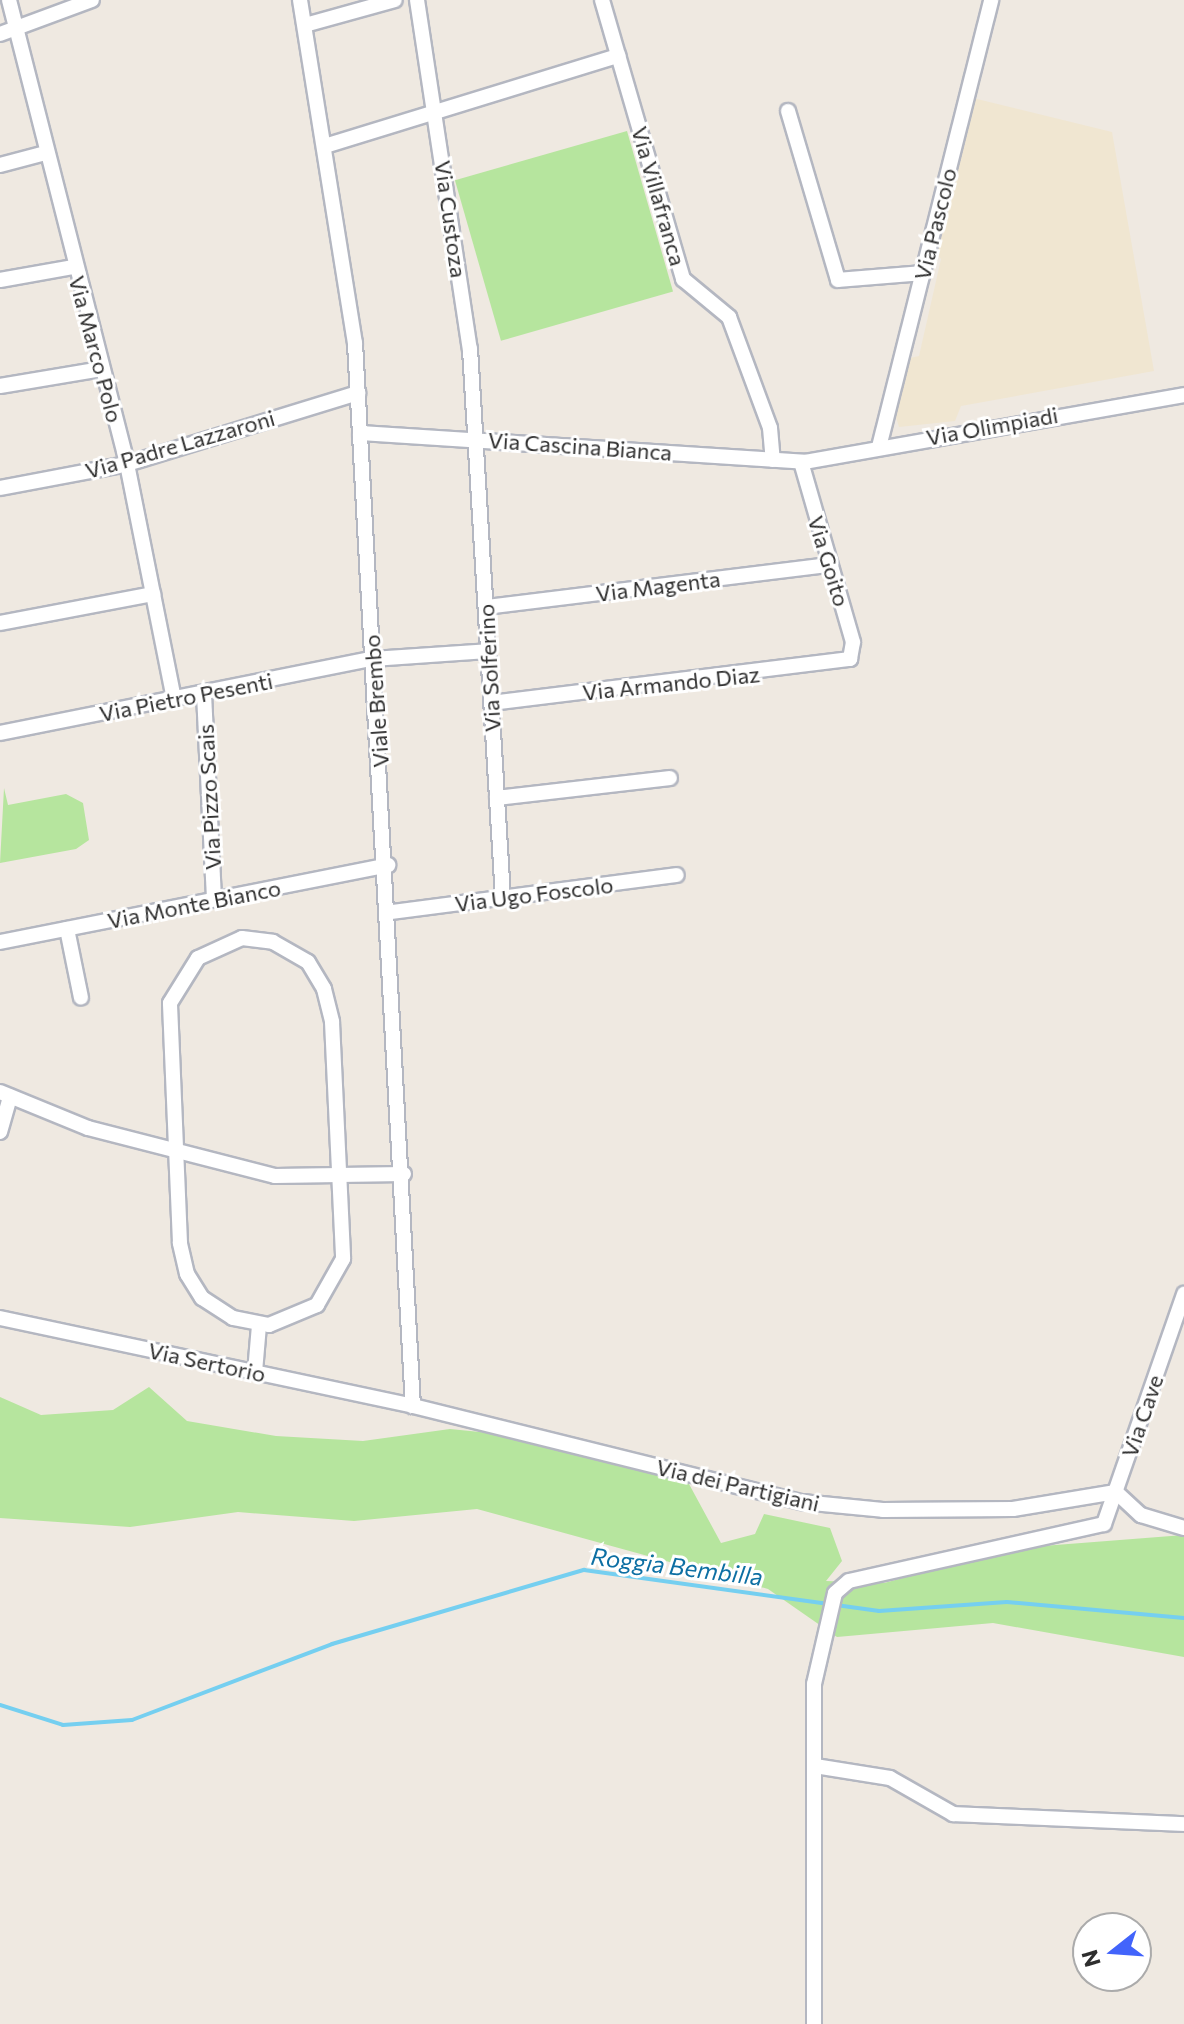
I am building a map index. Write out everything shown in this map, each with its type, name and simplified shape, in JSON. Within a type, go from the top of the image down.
[{"type":"street","name":"Via Marco Polo","points":[[9,0],[45,153],[127,464],[174,699]]},
{"type":"street","points":[[0,34],[92,0]]},
{"type":"street","name":"Viale Brembo","points":[[300,0],[325,146],[358,393],[372,659],[392,912],[413,1406]]},
{"type":"street","points":[[305,25],[395,0]]},
{"type":"street","name":"Via Custoza","points":[[417,0],[470,349],[476,439]]},
{"type":"street","name":"Via Villafranca","points":[[602,0],[683,279],[729,317],[770,428],[773,460]]},
{"type":"street","name":"Via Pascolo","points":[[879,447],[991,0]]},
{"type":"street","points":[[325,146],[618,56]]},
{"type":"street","points":[[788,111],[838,280],[923,273]]},
{"type":"street","points":[[0,165],[45,153]]},
{"type":"street","points":[[0,280],[74,267]]},
{"type":"street","points":[[0,386],[102,369]]},
{"type":"street","name":"Via Padre Lazzaroni","points":[[0,488],[127,464],[358,393]]},
{"type":"street","name":"Via Olimpiadi","points":[[801,462],[1184,395]]},
{"type":"street","name":"Via Cascina Bianca","points":[[360,433],[801,462]]},
{"type":"street","name":"Via Solferino","points":[[476,439],[503,898]]},
{"type":"street","name":"Via Goito","points":[[801,462],[854,645],[850,659]]},
{"type":"street","name":"Via Magenta","points":[[486,607],[830,565]]},
{"type":"street","points":[[0,623],[153,594]]},
{"type":"street","name":"Via Pietro Pesenti","points":[[0,733],[372,659],[488,651]]},
{"type":"street","name":"Via Armando Diaz","points":[[491,703],[850,659]]},
{"type":"street","name":"Via Pizzo Scais","points":[[204,694],[214,899]]},
{"type":"street","points":[[497,798],[670,778]]},
{"type":"street","name":"Via Monte Bianco","points":[[0,942],[388,865]]},
{"type":"street","name":"Via Ugo Foscolo","points":[[392,912],[677,875]]},
{"type":"street","points":[[67,929],[81,998]]},
{"type":"street","points":[[258,938],[300,955],[324,989],[341,1179],[344,1247],[335,1280],[299,1318],[259,1325],[218,1310],[190,1281],[174,1150],[168,1017],[174,989],[211,949],[258,938]]},
{"type":"street","points":[[0,1132],[5,1094],[88,1128],[281,1178],[341,1179],[404,1174]]},
{"type":"street","name":"Via Cave","points":[[815,1766],[815,1677],[831,1606],[849,1581],[1089,1531],[1111,1516],[1116,1492],[1184,1294]]},
{"type":"street","name":"Via Sertorio","points":[[0,1318],[413,1406]]},
{"type":"street","points":[[255,1372],[259,1325]]},
{"type":"street","name":"Via dei Partigiani","points":[[413,1406],[751,1492],[840,1507],[1013,1509],[1116,1492]]},
{"type":"street","points":[[1116,1492],[1141,1515],[1184,1528]]},
{"type":"street","points":[[814,2024],[815,1766],[890,1778],[957,1814],[1184,1824]]},
{"type":"shaded area","points":[[973,98],[1112,132],[1154,371],[961,406],[955,421],[899,427],[895,414],[906,359],[919,356],[941,259],[933,250]]},
{"type":"green space","points":[[627,131],[673,292],[501,341],[455,180]]},
{"type":"green space","points":[[4,788],[8,805],[66,794],[83,803],[89,840],[76,849],[0,863]]},
{"type":"green space","points":[[149,1387],[187,1421],[276,1436],[363,1441],[450,1429],[511,1435],[628,1465],[689,1484],[721,1543],[755,1534],[764,1514],[830,1528],[842,1561],[826,1581],[884,1583],[1017,1548],[1184,1535],[1184,1657],[993,1623],[837,1637],[768,1589],[477,1509],[354,1521],[238,1512],[130,1527],[0,1518],[0,1397],[41,1415],[113,1410]]},
{"type":"waterway","name":"Roggia Bembilla","points":[[0,1705],[63,1725],[132,1720],[332,1644],[584,1570],[879,1611],[1007,1602],[1184,1618]]}]
